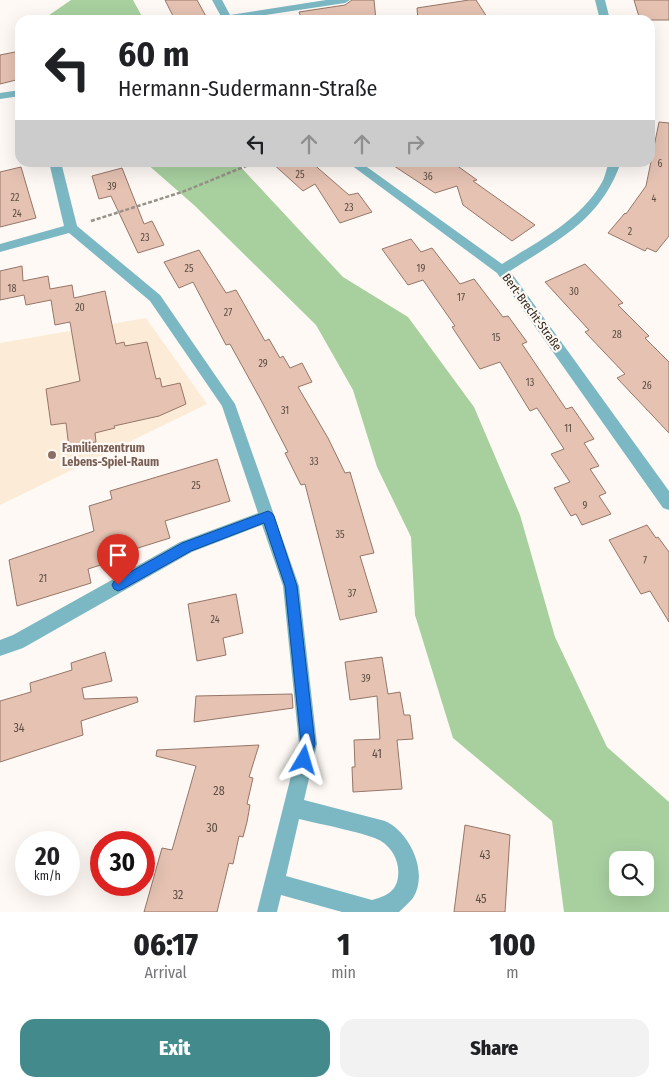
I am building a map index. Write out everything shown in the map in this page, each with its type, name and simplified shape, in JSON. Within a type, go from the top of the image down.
[{"type":"street","points":[[217,0],[225,15]]},
{"type":"street","points":[[252,15],[345,0]]},
{"type":"street","points":[[600,0],[604,15]]},
{"type":"street","points":[[0,96],[15,94]]},
{"type":"street","points":[[56,167],[72,228],[155,298],[228,404],[291,586],[308,744],[267,912]]},
{"type":"street","name":"Bert-Brecht-Straße","points":[[359,167],[502,270],[669,503]]},
{"type":"street","points":[[502,270],[562,231],[590,207],[606,185],[613,167]]},
{"type":"street","points":[[0,248],[72,228]]},
{"type":"street","points":[[0,648],[17,642],[186,547],[268,516]]},
{"type":"street","points":[[274,883],[372,910],[392,905],[406,890],[409,868],[401,846],[385,831],[292,807]]},
{"type":"path","points":[[72,228],[182,192],[244,167]]},
{"type":"shaded area","name":"Familienzentrum Lebens-Spiel-Raum","points":[[146,318],[207,404],[0,505],[0,343]]},
{"type":"green space","points":[[71,0],[133,0],[141,15],[49,15]]},
{"type":"green space","points":[[151,167],[241,167],[343,277],[408,317],[474,407],[520,515],[555,637],[607,747],[669,802],[669,912],[564,912],[552,821],[453,738],[415,615],[411,537],[377,467],[353,390],[316,325],[195,206]]},
{"type":"building","points":[[165,0],[197,0],[205,15],[172,15]]},
{"type":"building","points":[[352,0],[374,0],[376,15],[300,15],[299,12],[345,5]]},
{"type":"building","points":[[476,0],[486,15],[418,15],[417,8]]},
{"type":"building","points":[[634,0],[669,0],[669,20],[655,20],[655,15],[638,15]]},
{"type":"building","points":[[15,52],[15,80],[0,84],[0,55]]},
{"type":"building","points":[[659,122],[669,123],[669,236],[656,252],[647,248],[645,251],[608,233],[626,214],[646,186],[650,167],[655,167],[655,142]]},
{"type":"building","points":[[21,167],[36,218],[0,227],[0,172]]},
{"type":"building","points":[[277,167],[317,167],[349,195],[358,193],[372,212],[340,223],[315,184],[303,191]]},
{"type":"building","points":[[396,167],[459,167],[477,180],[473,181],[535,225],[512,241],[463,205],[457,186],[435,193]]},
{"type":"building","points":[[122,168],[144,224],[152,221],[164,245],[138,253],[111,196],[99,199],[92,176]]},
{"type":"building","points":[[411,239],[421,252],[432,248],[460,284],[474,279],[503,317],[508,316],[527,342],[522,344],[566,409],[572,407],[594,439],[584,443],[599,466],[590,469],[606,493],[599,496],[611,514],[582,525],[576,514],[571,516],[554,488],[570,482],[551,454],[564,449],[537,408],[530,411],[500,362],[480,369],[452,327],[455,326],[423,280],[408,285],[382,249]]},
{"type":"building","points":[[199,250],[226,293],[236,290],[265,341],[269,339],[280,358],[283,356],[290,368],[302,363],[312,382],[298,387],[328,438],[345,473],[350,472],[374,553],[360,556],[377,612],[340,620],[305,484],[301,485],[285,453],[288,452],[262,402],[230,344],[226,345],[193,282],[179,288],[164,262]]},
{"type":"building","points":[[585,264],[623,303],[618,305],[649,336],[645,338],[669,362],[669,433],[617,378],[625,374],[585,332],[589,330],[545,282]]},
{"type":"building","points":[[22,266],[23,281],[48,276],[50,289],[72,285],[74,298],[105,291],[116,344],[124,342],[125,346],[147,342],[156,379],[160,378],[162,387],[180,383],[186,404],[159,416],[114,426],[115,428],[95,433],[96,442],[69,448],[66,423],[51,425],[46,389],[80,381],[70,322],[55,325],[51,300],[26,305],[24,295],[0,300],[0,271]]},
{"type":"building","points":[[217,459],[230,501],[165,521],[170,538],[106,558],[107,563],[88,569],[91,583],[17,606],[9,560],[94,531],[89,506],[112,499],[110,491]]},
{"type":"building","points":[[647,525],[669,552],[669,622],[650,591],[641,594],[609,540]]},
{"type":"building","points":[[236,594],[243,633],[223,638],[226,655],[197,661],[188,604]]},
{"type":"building","points":[[105,652],[112,681],[82,688],[84,699],[137,697],[138,702],[81,721],[83,735],[0,762],[0,701],[31,692],[30,683],[72,670],[71,663]]},
{"type":"building","points":[[382,657],[388,694],[400,692],[404,715],[410,715],[413,739],[397,740],[402,789],[353,792],[352,767],[355,767],[354,740],[380,739],[377,696],[350,700],[345,662]]},
{"type":"building","points":[[292,694],[293,708],[194,722],[196,696]]},
{"type":"building","points":[[259,745],[249,777],[253,778],[247,804],[250,805],[247,822],[243,837],[239,836],[233,864],[229,863],[217,912],[144,912],[148,896],[155,896],[155,873],[162,848],[172,850],[196,766],[156,756],[157,750]]},
{"type":"building","points":[[465,825],[510,835],[505,912],[454,912]]},
{"type":"place","name":"Familienzentrum Lebens-Spiel-Raum","points":[[52,455]]},
{"type":"route","points":[[118,585],[186,547],[268,516],[291,586],[308,744],[304,760]]}]
